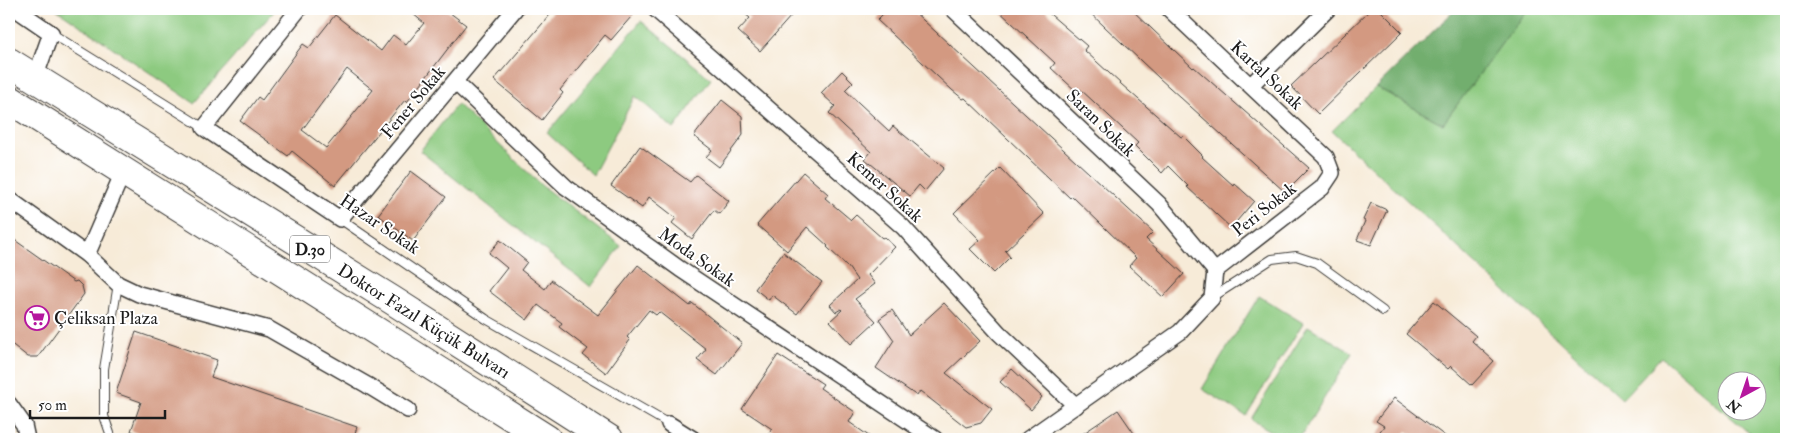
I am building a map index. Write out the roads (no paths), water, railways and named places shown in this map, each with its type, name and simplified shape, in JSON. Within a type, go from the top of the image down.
[{"type":"highway","name":"Doktor Fazıl Küçük Bulvarı","points":[[9,62],[383,295],[609,439]]},
{"type":"highway","name":"Doktor Fazıl Küçük Bulvarı","points":[[9,98],[547,439]]},
{"type":"street","points":[[16,9],[50,33],[35,78]]},
{"type":"street","points":[[204,128],[299,9]]},
{"type":"street","name":"Fener Sokak","points":[[340,219],[515,9]]},
{"type":"street","name":"Kemer Sokak","points":[[655,9],[903,227],[999,333],[1076,406]]},
{"type":"street","name":"Saran Sokak","points":[[953,9],[1159,204],[1215,271]]},
{"type":"street","name":"Kartal Sokak","points":[[1169,9],[1326,157],[1332,173]]},
{"type":"street","points":[[1250,85],[1328,9]]},
{"type":"street","name":"Moda Sokak","points":[[455,82],[566,187],[680,269],[935,439]]},
{"type":"street","name":"Hazar Sokak","points":[[204,128],[340,219]]},
{"type":"street","points":[[88,255],[124,170]]},
{"type":"street","name":"Peri Sokak","points":[[1215,271],[1322,188],[1332,173]]},
{"type":"street","points":[[9,199],[88,255],[118,284],[139,294],[269,329],[408,410]]},
{"type":"street","points":[[1028,439],[1180,332],[1212,298],[1215,271]]},
{"type":"street","points":[[9,404],[24,425],[27,439]]},
{"type":"street","name":"Hazar Sokak","points":[[669,424],[693,439]]},
{"type":"lane","name":"Hazar Sokak","points":[[50,33],[204,128]]},
{"type":"lane","name":"Hazar Sokak","points":[[340,219],[486,319],[669,424]]},
{"type":"lane","points":[[1212,298],[1272,259],[1296,256],[1317,263],[1383,311]]},
{"type":"lane","points":[[112,439],[104,416],[104,369],[118,284]]},
{"type":"place","name":"Çeliksan Plaza","points":[[37,318]]}]
